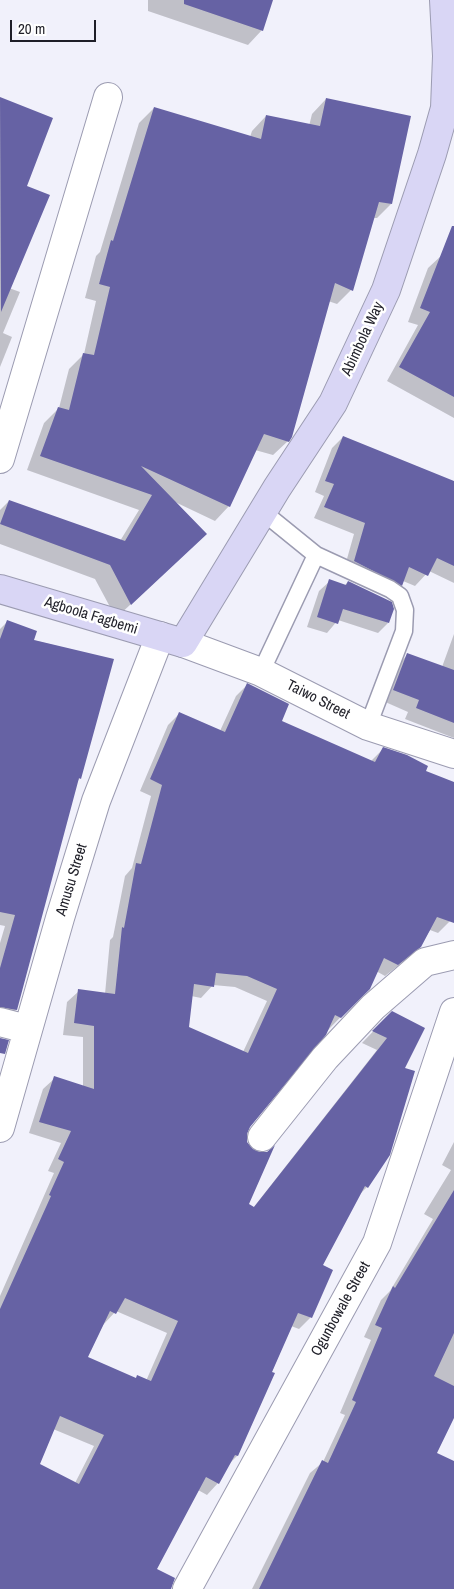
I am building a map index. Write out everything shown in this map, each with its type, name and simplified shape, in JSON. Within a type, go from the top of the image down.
[{"type":"street","name":"Abimbola Way","points":[[171,640],[263,512],[334,403],[386,290],[432,154],[445,108],[447,56],[444,0]]},
{"type":"street","points":[[0,459],[108,97]]},
{"type":"street","name":"Agboola Fagbemi","points":[[0,589],[171,640]]},
{"type":"street","name":"Taiwo Street","points":[[171,640],[261,672],[368,726],[454,754]]},
{"type":"street","name":"Amusu Street","points":[[0,1128],[96,801],[171,640]]},
{"type":"street","points":[[262,1136],[325,1058],[373,1007],[425,962],[454,955]]},
{"type":"street","name":"Ogunbowale Street","points":[[187,1589],[377,1243],[454,1012]]},
{"type":"street","points":[[0,1022],[28,1029]]},
{"type":"lane","points":[[263,512],[316,555],[390,588],[400,596],[405,610],[404,630],[368,726]]},
{"type":"lane","points":[[261,672],[316,555]]},
{"type":"building","points":[[184,0],[273,0],[263,31],[184,4]]},
{"type":"building","points":[[0,97],[53,118],[27,186],[50,195],[1,312]]},
{"type":"building","points":[[326,98],[411,116],[392,204],[379,202],[353,291],[335,283],[292,437],[289,442],[264,434],[230,507],[141,466],[207,534],[131,605],[110,565],[0,524],[9,500],[125,541],[152,495],[40,456],[58,407],[69,410],[83,353],[94,355],[110,287],[99,284],[111,240],[113,241],[154,107],[261,139],[266,115],[320,126]]},
{"type":"building","points":[[452,226],[454,226],[454,397],[399,367],[430,312],[420,308]]},
{"type":"building","points":[[343,436],[454,481],[454,566],[437,558],[428,576],[409,567],[402,586],[354,561],[365,523],[324,507],[334,484],[325,481]]},
{"type":"building","points":[[329,579],[346,585],[348,581],[392,602],[394,609],[389,623],[343,609],[338,624],[317,617]]},
{"type":"building","points":[[7,620],[37,631],[34,640],[114,659],[81,779],[79,778],[17,1010],[0,1007],[0,968],[15,915],[0,912],[0,639]]},
{"type":"building","points":[[407,653],[454,670],[454,723],[416,708],[419,700],[393,690]]},
{"type":"building","points":[[247,683],[289,704],[282,721],[375,762],[383,747],[407,755],[428,766],[426,771],[454,782],[454,923],[437,917],[421,947],[398,965],[384,958],[370,989],[341,1018],[335,1015],[326,1035],[250,1127],[247,1134],[247,1142],[253,1149],[260,1152],[267,1152],[275,1145],[249,1204],[254,1207],[387,1038],[372,1031],[392,1011],[425,1028],[405,1068],[415,1071],[390,1155],[368,1188],[365,1186],[323,1265],[333,1270],[312,1318],[298,1313],[272,1372],[275,1373],[238,1456],[235,1455],[219,1484],[206,1477],[157,1569],[175,1578],[171,1589],[0,1589],[0,1309],[51,1196],[49,1195],[64,1162],[58,1159],[71,1131],[39,1122],[54,1076],[94,1089],[94,1026],[74,1023],[78,989],[115,994],[122,927],[124,928],[136,863],[141,864],[162,785],[150,779],[179,712],[225,732]],"holes":[[[216,973],[247,976],[277,989],[248,1053],[189,1027],[194,984],[214,987]],[[125,1298],[178,1321],[151,1381],[137,1375],[136,1378],[88,1357],[110,1311],[116,1314]],[[60,1416],[104,1435],[79,1484],[40,1464]]]},
{"type":"building","points":[[0,1038],[9,1040],[5,1054],[0,1053]]},
{"type":"building","points":[[454,1190],[454,1333],[434,1376],[454,1386],[454,1418],[437,1453],[454,1461],[454,1589],[259,1589],[322,1460],[328,1463],[356,1402],[352,1400],[382,1328],[375,1325],[393,1286],[395,1288]]}]
